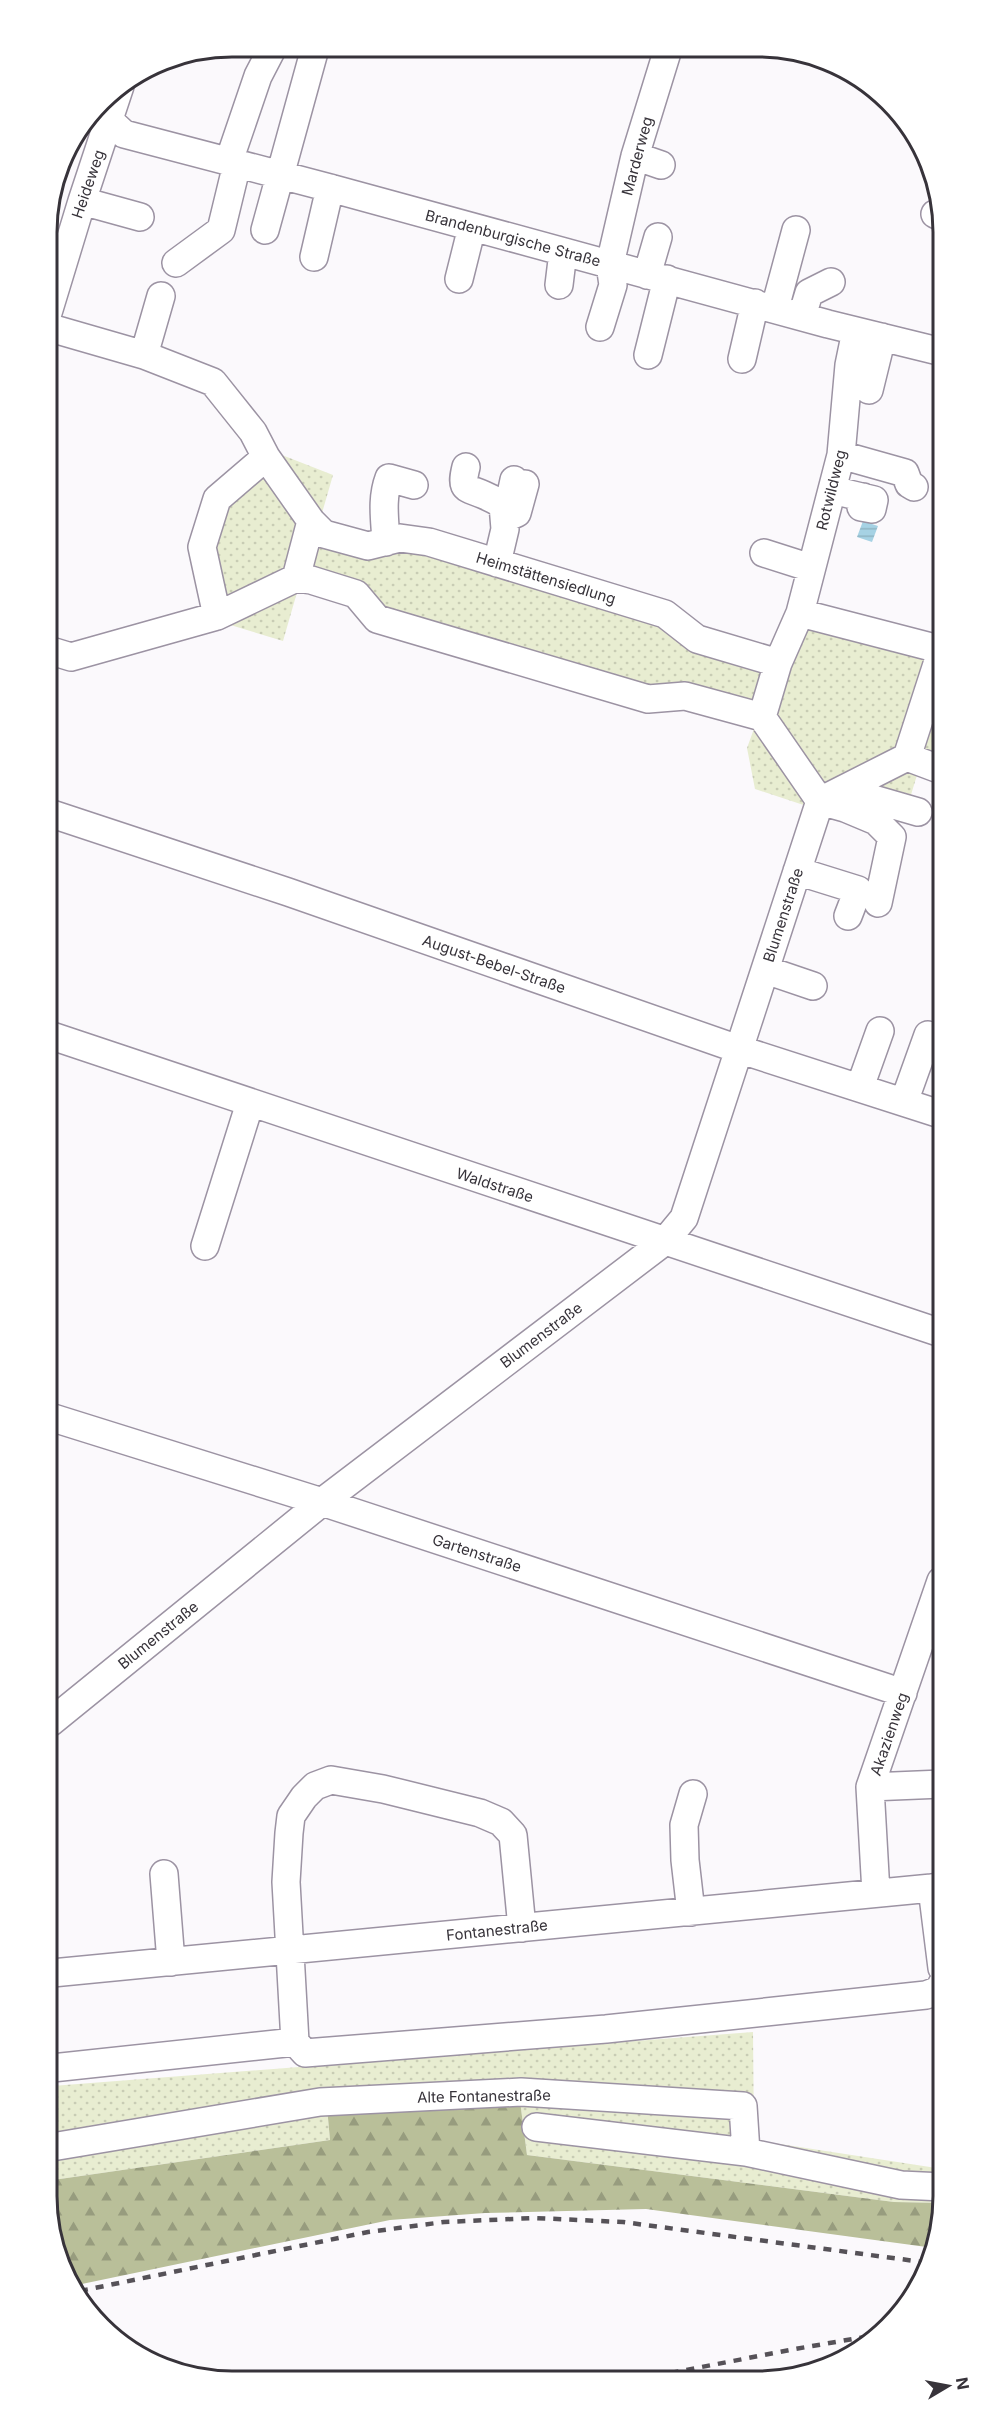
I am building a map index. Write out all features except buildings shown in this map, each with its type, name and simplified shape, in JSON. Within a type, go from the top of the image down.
[{"type":"street","points":[[176,263],[221,230],[233,162],[258,76],[268,57]]},
{"type":"street","points":[[271,173],[312,57]]},
{"type":"street","name":"Marderweg","points":[[600,327],[613,285],[610,264],[635,156],[666,57]]},
{"type":"street","points":[[265,230],[280,114]]},
{"type":"street","name":"Brandenburgische Straße","points":[[103,115],[124,134],[933,350]]},
{"type":"street","name":"Heideweg","points":[[57,283],[82,201],[103,115]]},
{"type":"street","points":[[635,156],[661,165]]},
{"type":"street","points":[[314,257],[330,188]]},
{"type":"street","points":[[82,201],[140,217]]},
{"type":"street","points":[[465,279],[478,229]]},
{"type":"street","points":[[742,359],[796,231]]},
{"type":"street","points":[[648,355],[657,277],[658,237]]},
{"type":"street","points":[[559,285],[563,252]]},
{"type":"street","points":[[802,316],[809,293],[831,282]]},
{"type":"street","points":[[144,355],[161,296]]},
{"type":"street","name":"Heimstättensiedlung","points":[[57,330],[144,355],[213,382],[253,432],[266,457],[311,521],[324,534],[368,546],[400,538],[429,542],[665,614],[697,639],[778,663]]},
{"type":"street","name":"Rotwildweg","points":[[800,613],[841,455],[849,365],[856,331]]},
{"type":"street","points":[[869,390],[882,337]]},
{"type":"street","points":[[841,455],[905,473],[909,484],[914,487]]},
{"type":"street","points":[[217,616],[202,547],[217,498],[266,457]]},
{"type":"street","points":[[466,467],[464,486],[468,490],[482,494],[503,505],[506,518],[497,563]]},
{"type":"street","points":[[386,542],[385,489],[393,479]]},
{"type":"street","points":[[506,518],[517,513],[519,482]]},
{"type":"street","points":[[832,490],[863,497]]},
{"type":"street","points":[[296,578],[311,521]]},
{"type":"street","points":[[764,554],[811,568]]},
{"type":"street","points":[[57,653],[71,657],[217,616],[296,578],[311,580],[356,594],[377,619],[648,699],[685,696],[762,717],[831,796],[845,808],[876,821],[892,837],[878,903]]},
{"type":"street","points":[[762,717],[778,663],[800,613],[933,647]]},
{"type":"street","points":[[831,796],[907,758],[931,709]]},
{"type":"street","points":[[907,758],[933,767]]},
{"type":"street","points":[[831,796],[918,813]]},
{"type":"street","name":"Blumenstraße","points":[[57,1717],[322,1502],[665,1241],[684,1218],[797,871],[831,796]]},
{"type":"street","name":"August-Bebel-Straße","points":[[57,816],[288,892],[738,1049],[933,1112]]},
{"type":"street","points":[[797,871],[858,890],[848,916]]},
{"type":"street","points":[[765,970],[813,986]]},
{"type":"street","points":[[860,1087],[880,1031]]},
{"type":"street","points":[[904,1102],[928,1035]]},
{"type":"street","name":"Waldstraße","points":[[57,1038],[933,1330]]},
{"type":"street","points":[[205,1246],[250,1102]]},
{"type":"street","name":"Gartenstraße","points":[[57,1419],[322,1502],[903,1693]]},
{"type":"street","name":"Akazienweg","points":[[876,1893],[870,1787],[933,1605]]},
{"type":"street","points":[[522,1928],[513,1835],[501,1822],[480,1813],[331,1780],[315,1786],[291,1816],[286,1882],[295,2042],[305,2053],[606,2029],[926,1995],[933,1992]]},
{"type":"street","points":[[870,1787],[933,1784]]},
{"type":"street","points":[[691,1911],[685,1860],[684,1825],[693,1794]]},
{"type":"street","points":[[164,1874],[171,1962]]},
{"type":"street","name":"Fontanestraße","points":[[57,1973],[933,1888]]},
{"type":"street","points":[[57,2067],[295,2042]]},
{"type":"street","name":"Alte Fontanestraße","points":[[57,2146],[320,2102],[521,2092],[743,2106],[746,2152]]},
{"type":"street","points":[[536,2127],[746,2152],[901,2185],[933,2187]]},
{"type":"green space","points":[[264,448],[333,475],[320,520],[698,630],[776,655],[794,600],[933,639],[933,779],[917,775],[910,798],[876,829],[755,789],[747,748],[755,726],[352,601],[298,589],[283,641],[204,617],[211,490]]},
{"type":"green space","points":[[753,2032],[754,2140],[933,2167],[933,2203],[894,2202],[527,2155],[520,2101],[327,2107],[330,2140],[57,2179],[57,2086]]},
{"type":"green space","points":[[520,2101],[527,2155],[894,2202],[933,2203],[930,2230],[925,2247],[646,2209],[485,2213],[390,2220],[81,2284],[70,2263],[63,2241],[58,2219],[57,2179],[330,2140],[327,2107]]},
{"type":"water","points":[[863,521],[878,526],[872,542],[857,537]]},
{"type":"railway","points":[[85,2290],[368,2232],[444,2222],[534,2218],[623,2222],[920,2262]]},
{"type":"railway","points":[[681,2371],[860,2338]]}]
